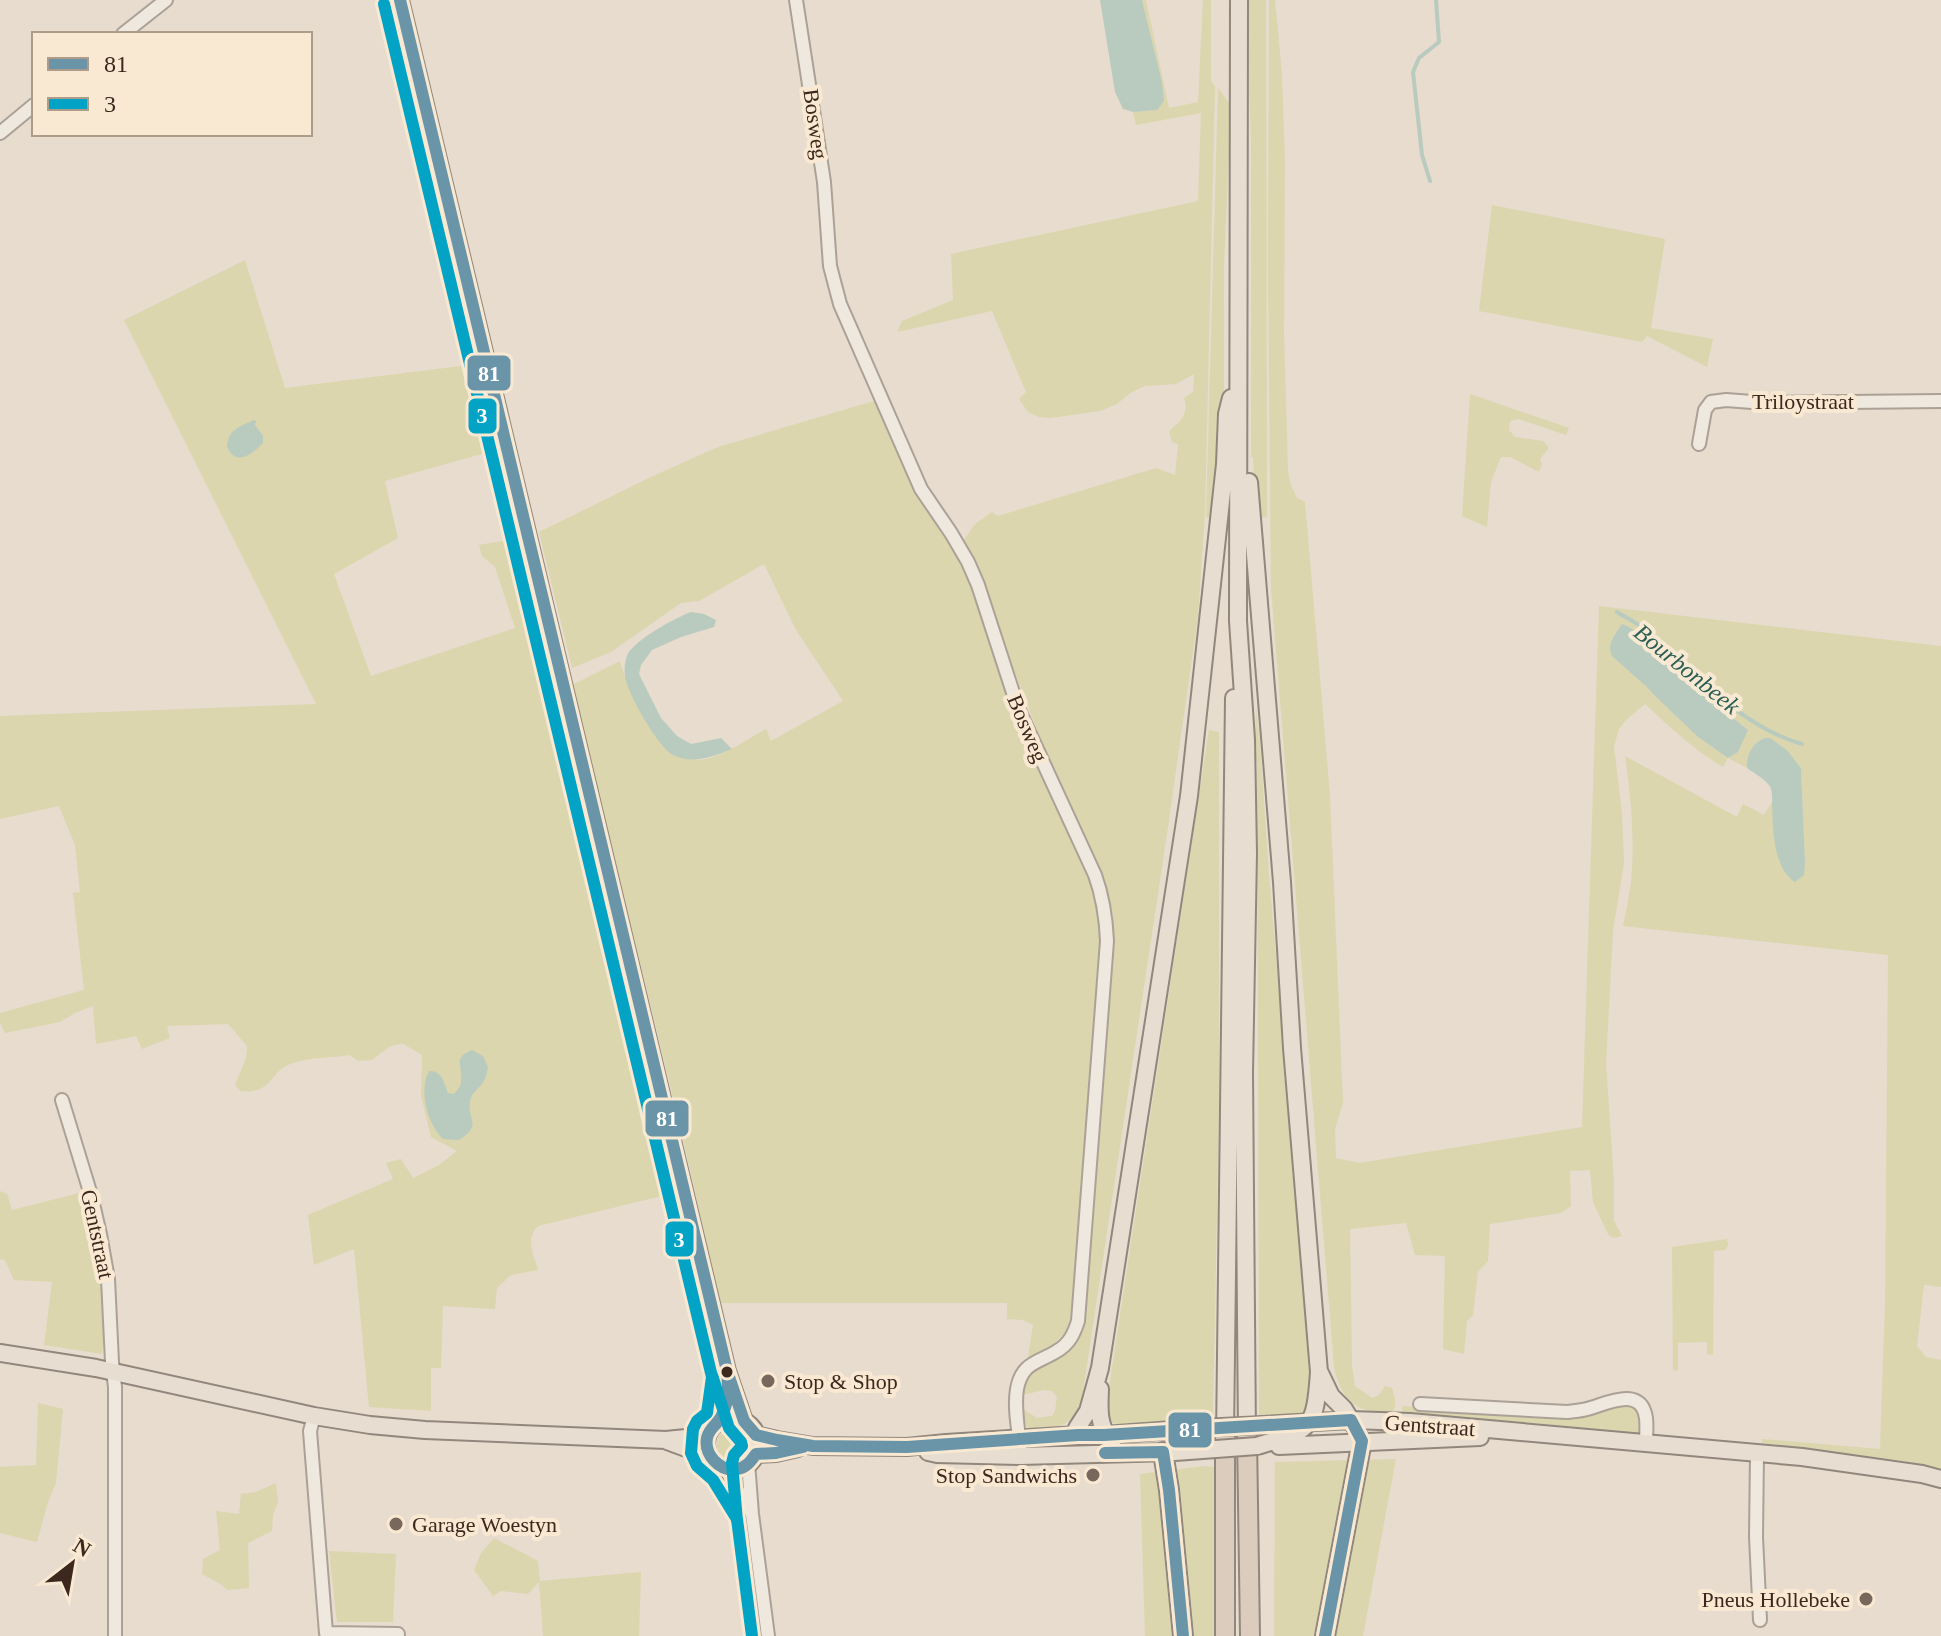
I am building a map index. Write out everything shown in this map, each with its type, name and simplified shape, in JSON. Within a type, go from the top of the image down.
[{"type":"highway","points":[[1225,1437],[1225,1636]]},
{"type":"highway","points":[[1250,1636],[1252,1441]]},
{"type":"highway","points":[[1325,1636],[1362,1441]]},
{"type":"highway","points":[[1172,1443],[1169,1490],[1183,1636]]},
{"type":"main road","points":[[400,0],[728,1376],[744,1421],[756,1435],[758,1447],[752,1458]]},
{"type":"main road","points":[[1239,0],[1238,621],[1244,683],[1247,783],[1244,1073],[1252,1441]]},
{"type":"main road","points":[[1078,1435],[1077,1428],[1088,1411],[1100,1368],[1189,796],[1225,464],[1227,414],[1238,370]]},
{"type":"main road","points":[[1238,370],[1247,404],[1250,519],[1319,1372],[1316,1410],[1299,1431]]},
{"type":"main road","points":[[1225,1437],[1235,644],[1238,621]]},
{"type":"main road","points":[[0,1353],[114,1372],[314,1416],[370,1425],[666,1440],[686,1438],[727,1418],[744,1421]]},
{"type":"main road","points":[[1100,1368],[1099,1417],[1104,1435],[1113,1445],[1127,1452]]},
{"type":"main road","points":[[1319,1372],[1331,1396],[1351,1420],[1362,1441]]},
{"type":"main road","points":[[710,1457],[707,1444],[726,1400],[728,1376]]},
{"type":"main road","name":"Gentstraat","points":[[1020,1448],[1078,1435],[1172,1443],[1201,1428],[1299,1431],[1351,1420],[1410,1422],[1569,1437]]},
{"type":"main road","points":[[756,1435],[813,1446],[907,1447],[937,1454],[1020,1448],[1127,1452],[1172,1443],[1252,1441],[1299,1431],[1362,1441],[1569,1437],[1757,1453],[1871,1466],[1941,1479]]},
{"type":"main road","points":[[666,1440],[710,1457],[725,1469],[735,1469],[752,1458],[813,1446]]},
{"type":"street","points":[[126,32],[166,0]]},
{"type":"street","name":"Bosweg","points":[[796,0],[824,182],[830,266],[840,304],[921,489],[960,547],[978,585],[1018,708],[1095,875],[1106,916],[1106,956],[1078,1321],[1069,1341],[1028,1366],[1023,1373],[1017,1389],[1016,1405],[1020,1448]]},
{"type":"street","points":[[0,133],[32,107]]},
{"type":"street","name":"Triloystraat","points":[[1699,444],[1705,410],[1711,402],[1941,401]]},
{"type":"street","name":"Gentstraat","points":[[62,1100],[91,1195],[108,1279],[114,1372],[115,1636]]},
{"type":"street","name":"Gentstraat","points":[[1420,1404],[1567,1412],[1631,1399],[1642,1407],[1646,1417],[1646,1444]]},
{"type":"street","points":[[314,1416],[310,1431],[326,1633],[398,1636]]},
{"type":"street","points":[[1757,1453],[1756,1537],[1760,1620]]},
{"type":"street","points":[[752,1458],[752,1514],[768,1636]]},
{"type":"street","points":[[725,1469],[752,1514]]},
{"type":"shaded area","points":[[1100,0],[1142,0],[1162,82],[1164,101],[1157,110],[1133,112],[1123,109],[1115,92]]},
{"type":"shaded area","points":[[1142,0],[1146,0],[1169,108],[1198,102],[1203,0],[1211,0],[1211,81],[1215,87],[1205,512],[1198,616],[1082,1398],[1073,1416],[1062,1425],[1028,1429],[1023,1419],[1024,1410],[1037,1418],[1052,1416],[1057,1397],[1052,1391],[1044,1390],[1022,1395],[1024,1386],[1031,1373],[1041,1364],[1062,1354],[1084,1293],[1114,934],[1113,914],[1062,795],[964,540],[975,524],[992,512],[998,516],[1156,468],[1175,475],[1178,444],[1172,442],[1169,431],[1185,413],[1184,398],[1193,392],[1194,374],[1176,384],[1145,386],[1100,411],[1039,417],[1028,412],[1019,399],[1026,392],[992,311],[897,332],[902,321],[953,300],[951,254],[1198,201],[1201,113],[1136,125],[1133,112],[1157,110],[1162,82]]},
{"type":"shaded area","points":[[1246,0],[1266,0],[1267,517],[1256,518],[1251,457],[1251,143]]},
{"type":"shaded area","points":[[1269,0],[1275,0],[1285,161],[1284,334],[1288,471],[1297,498],[1305,502],[1330,795],[1343,1103],[1335,1129],[1336,1158],[1359,1163],[1582,1127],[1599,606],[1941,646],[1941,1287],[1924,1285],[1917,1346],[1926,1357],[1941,1360],[1941,1469],[1904,1461],[1762,1443],[1762,1439],[1880,1449],[1885,1303],[1888,955],[1623,926],[1633,850],[1625,756],[1737,817],[1743,804],[1764,815],[1772,802],[1779,863],[1805,862],[1801,768],[1787,750],[1770,738],[1764,738],[1751,750],[1747,768],[1728,758],[1723,767],[1692,746],[1645,704],[1619,729],[1614,747],[1624,863],[1613,931],[1606,1064],[1614,1221],[1622,1236],[1613,1238],[1608,1234],[1593,1202],[1590,1170],[1570,1171],[1571,1206],[1561,1213],[1490,1224],[1488,1261],[1478,1272],[1473,1315],[1467,1321],[1464,1354],[1443,1349],[1445,1256],[1415,1255],[1406,1223],[1350,1229],[1355,1386],[1372,1398],[1379,1395],[1385,1386],[1392,1388],[1395,1406],[1393,1412],[1370,1411],[1360,1408],[1346,1397],[1334,1367],[1271,589]],"holes":[[[1622,624],[1676,662],[1707,697],[1748,730],[1738,752],[1728,758],[1698,737],[1654,695],[1612,639]]]},
{"type":"shaded area","points":[[1218,88],[1230,104],[1230,127],[1224,267],[1224,437],[1215,518],[1206,517]]},
{"type":"shaded area","points":[[1492,205],[1665,239],[1651,328],[1713,339],[1707,367],[1647,336],[1642,342],[1479,311]]},
{"type":"shaded area","points":[[245,260],[285,388],[477,364],[496,450],[385,481],[398,538],[334,574],[371,676],[515,628],[495,567],[482,556],[479,545],[520,538],[674,1193],[538,1226],[531,1241],[538,1270],[511,1275],[497,1288],[495,1309],[443,1306],[441,1368],[431,1368],[431,1411],[369,1407],[354,1249],[314,1265],[308,1215],[393,1179],[386,1163],[401,1159],[413,1178],[439,1165],[457,1151],[431,1137],[421,1095],[422,1055],[402,1043],[389,1047],[372,1060],[358,1061],[350,1055],[307,1060],[285,1067],[260,1089],[240,1091],[235,1085],[246,1058],[247,1046],[228,1024],[167,1026],[170,1038],[142,1049],[136,1036],[96,1044],[93,1006],[60,1022],[5,1033],[0,1022],[0,1013],[84,990],[73,893],[80,892],[75,845],[59,806],[0,819],[0,716],[316,704],[124,320]]},
{"type":"shaded area","points":[[1470,394],[1569,428],[1566,435],[1519,419],[1510,421],[1509,430],[1515,437],[1543,441],[1549,448],[1540,459],[1539,472],[1510,457],[1501,457],[1491,482],[1487,527],[1462,516]]},
{"type":"shaded area","points":[[877,400],[917,492],[961,560],[974,589],[1006,693],[1083,861],[1100,914],[1091,1078],[1071,1323],[1058,1340],[1028,1358],[1033,1325],[1023,1320],[1007,1319],[1007,1303],[720,1303],[572,685],[620,661],[640,711],[651,728],[677,754],[693,759],[710,758],[732,749],[766,729],[771,741],[843,701],[796,630],[764,564],[699,601],[681,603],[611,652],[572,668],[539,532],[718,447]]},
{"type":"shaded area","points":[[254,420],[263,436],[263,443],[249,455],[234,456],[227,446],[230,435]]},
{"type":"shaded area","points":[[691,612],[716,620],[714,627],[652,650],[641,665],[639,674],[661,718],[677,736],[691,744],[721,738],[732,749],[696,759],[673,755],[659,742],[637,706],[625,673],[627,657],[634,646]]},
{"type":"shaded area","points":[[1622,624],[1659,647],[1708,698],[1748,730],[1738,752],[1728,758],[1698,737],[1612,656],[1611,643]]},
{"type":"shaded area","points":[[1256,708],[1313,1377],[1310,1409],[1300,1415],[1259,1417],[1257,763],[1254,759]]},
{"type":"shaded area","points":[[1209,730],[1219,732],[1219,1103],[1213,1419],[1119,1425],[1109,1422],[1108,1394]]},
{"type":"shaded area","points":[[1764,738],[1770,738],[1787,750],[1801,768],[1805,862],[1804,875],[1795,882],[1787,875],[1778,857],[1771,788],[1747,768],[1751,750]]},
{"type":"shaded area","points":[[472,1050],[483,1056],[488,1067],[484,1080],[470,1101],[472,1126],[459,1140],[443,1139],[426,1107],[426,1079],[429,1071],[437,1073],[448,1093],[454,1094],[461,1083],[460,1059]]},
{"type":"shaded area","points":[[0,1191],[7,1194],[12,1210],[83,1192],[101,1284],[105,1326],[102,1354],[44,1345],[52,1282],[14,1280],[5,1260],[0,1259]]},
{"type":"shaded area","points":[[1727,1239],[1726,1250],[1714,1251],[1713,1355],[1707,1354],[1707,1342],[1678,1343],[1678,1370],[1673,1371],[1672,1247]]},
{"type":"shaded area","points":[[38,1403],[63,1409],[56,1483],[37,1542],[0,1533],[0,1467],[36,1465]]},
{"type":"shaded area","points":[[1621,1403],[1638,1407],[1642,1429],[1638,1433],[1402,1414],[1402,1406],[1543,1415]]},
{"type":"shaded area","points":[[732,1429],[742,1434],[747,1444],[742,1454],[732,1459],[722,1454],[717,1444],[722,1434]]},
{"type":"shaded area","points":[[1396,1459],[1363,1636],[1274,1636],[1275,1462]]},
{"type":"shaded area","points":[[1205,1466],[1224,1468],[1225,1636],[1145,1636],[1140,1474]]},
{"type":"shaded area","points":[[276,1483],[278,1502],[272,1531],[248,1543],[249,1588],[227,1590],[202,1574],[203,1559],[220,1550],[216,1511],[239,1514],[241,1494],[256,1492]]},
{"type":"shaded area","points":[[494,1538],[538,1561],[540,1581],[641,1572],[639,1636],[543,1636],[539,1582],[528,1594],[501,1591],[493,1596],[474,1570],[481,1553]]},
{"type":"shaded area","points":[[329,1551],[396,1554],[393,1622],[337,1622]]},
{"type":"waterway","name":"Bourbonbeek","points":[[1430,181],[1422,155],[1413,72],[1419,58],[1439,42],[1436,0]]},
{"type":"waterway","name":"Bourbonbeek","points":[[1617,612],[1643,628],[1736,710],[1778,735],[1802,744]]},
{"type":"transit line","name":"81","points":[[400,0],[727,1371],[744,1421],[756,1435],[813,1446],[907,1447],[1351,1420],[1362,1441],[1325,1636]]},
{"type":"transit line","name":"3","points":[[384,4],[712,1377],[707,1413],[693,1429],[691,1453],[697,1466],[713,1480],[737,1519],[752,1636]]},
{"type":"transit line","name":"81","points":[[726,1368],[726,1406],[707,1438],[708,1450],[714,1461],[724,1468],[737,1469],[746,1466],[756,1454],[803,1447]]},
{"type":"transit line","name":"3","points":[[712,1375],[729,1428],[742,1446],[732,1463],[737,1521]]},
{"type":"transit line","name":"81","points":[[1105,1453],[1163,1452],[1183,1636]]},
{"type":"place","name":"Stop & Shop","points":[[768,1381]]},
{"type":"place","name":"Stop Sandwichs","points":[[1093,1475]]},
{"type":"place","name":"Garage Woestyn","points":[[396,1524]]},
{"type":"place","name":"Pneus Hollebeke","points":[[1866,1599]]}]
